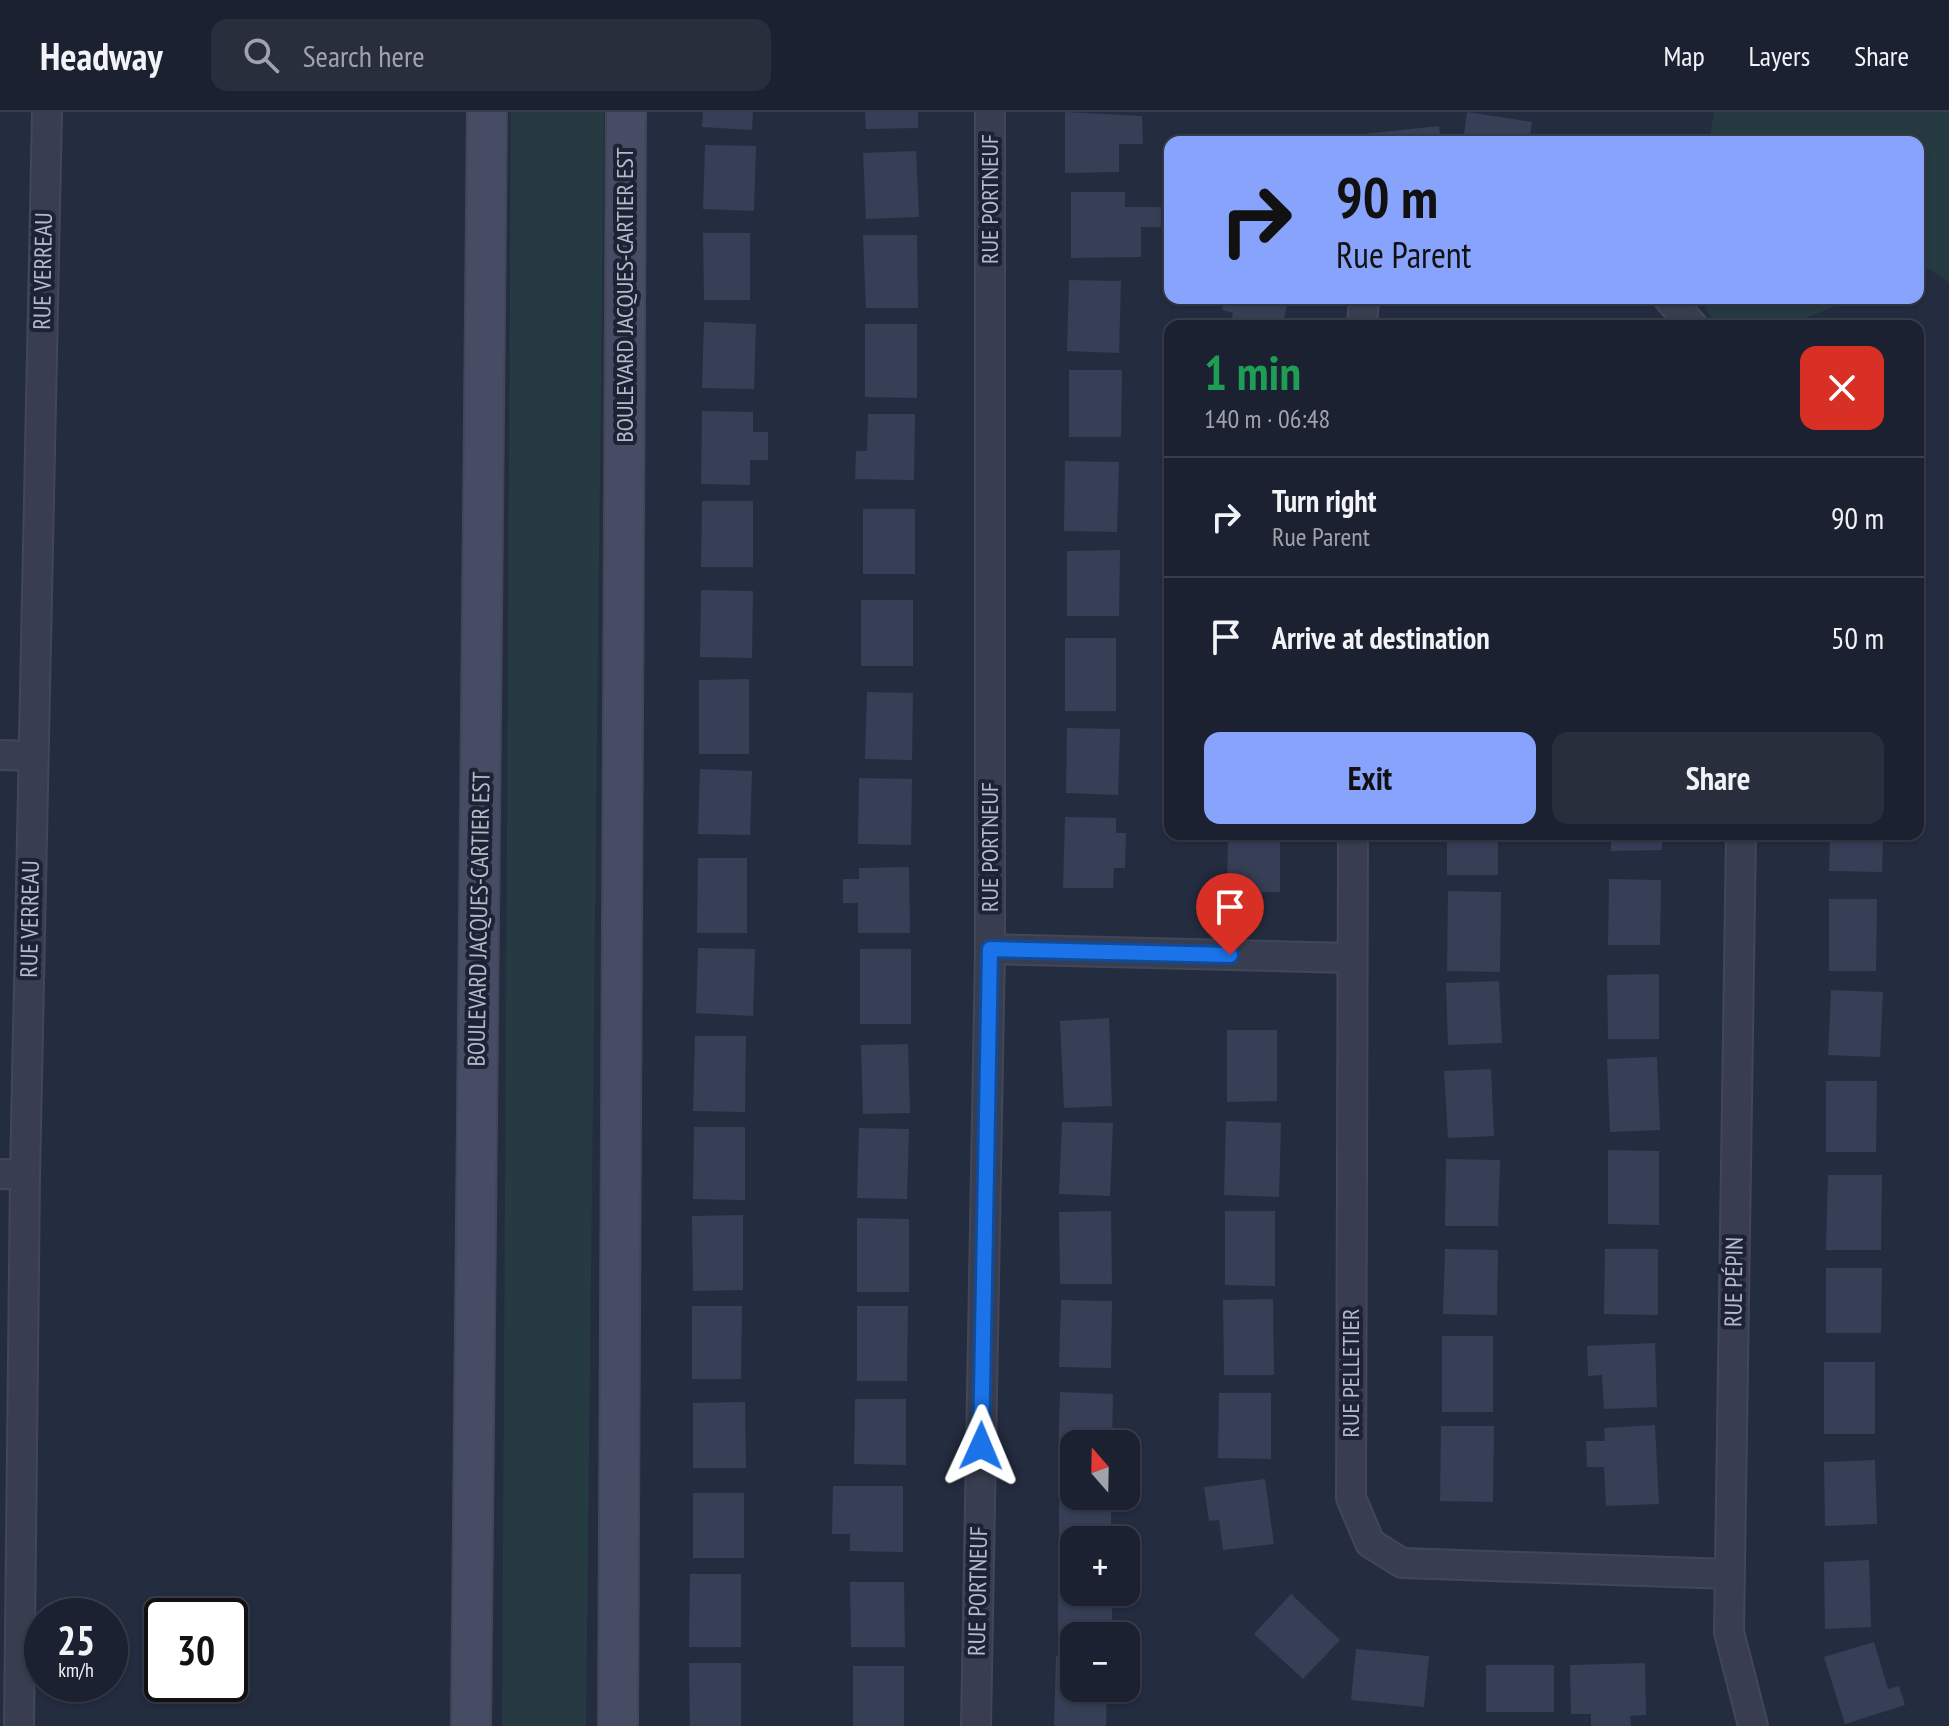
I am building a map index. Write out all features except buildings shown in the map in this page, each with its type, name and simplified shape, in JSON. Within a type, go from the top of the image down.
[{"type":"main road","name":"BOULEVARD JACQUES-CARTIER EST","points":[[471,1726],[487,112]]},
{"type":"main road","name":"BOULEVARD JACQUES-CARTIER EST","points":[[618,1726],[626,112]]},
{"type":"street","name":"RUE VERREAU","points":[[19,1726],[12,1174],[33,756],[47,112]]},
{"type":"street","name":"RUE PORTNEUF","points":[[976,1726],[990,949],[990,112]]},
{"type":"street","points":[[1673,304],[1688,320]]},
{"type":"street","points":[[0,755],[33,756]]},
{"type":"street","name":"RUE PELLETIER","points":[[1353,840],[1351,1498],[1370,1543],[1402,1563],[1729,1574]]},
{"type":"street","name":"RUE PÉPIN","points":[[1741,840],[1729,1632],[1753,1726]]},
{"type":"street","points":[[990,949],[1351,958]]},
{"type":"shaded area","points":[[511,112],[604,112],[586,1726],[502,1726]]},
{"type":"shaded area","points":[[1714,112],[1949,112],[1949,282],[1929,269],[1924,271],[1924,136],[1710,136]]},
{"type":"shaded area","points":[[1702,304],[1841,304],[1800,320],[1714,320]]},
{"type":"route","points":[[981,1446],[990,949],[1230,955]]}]
